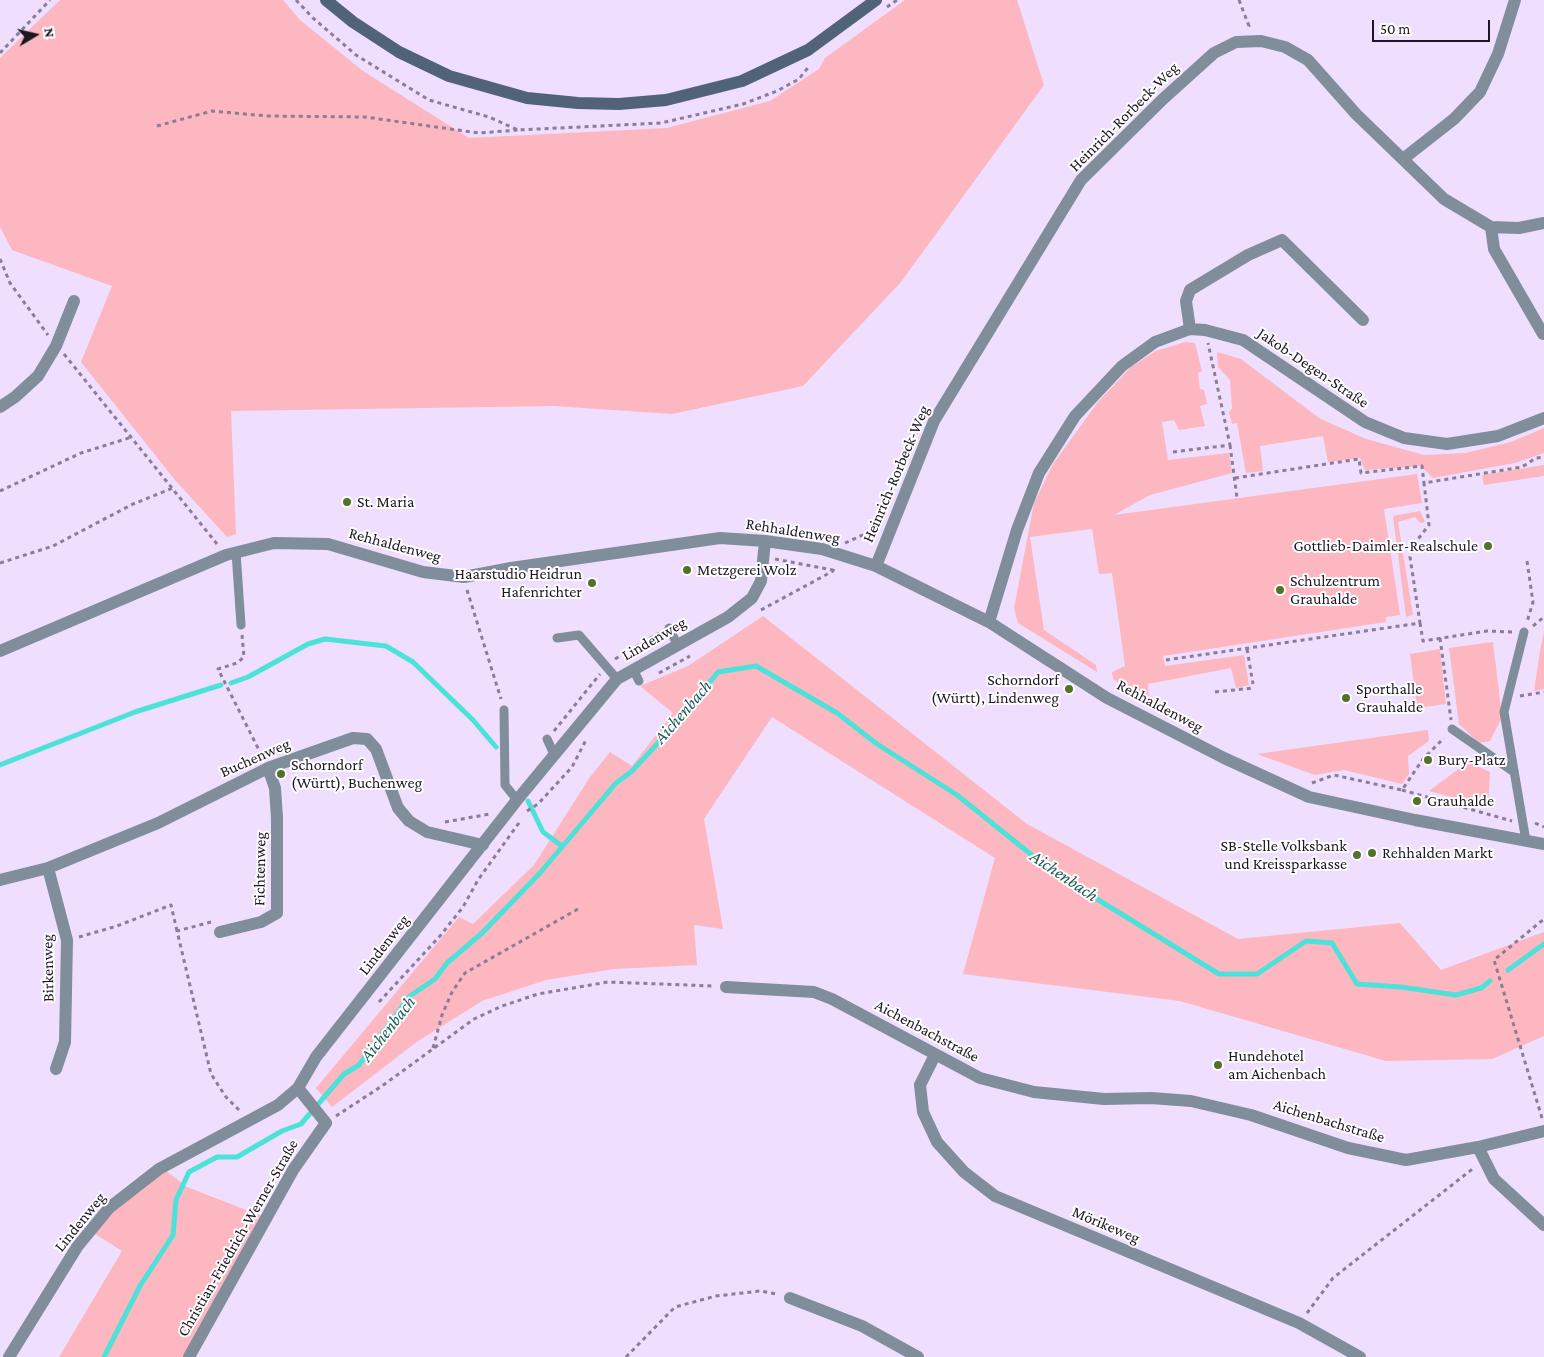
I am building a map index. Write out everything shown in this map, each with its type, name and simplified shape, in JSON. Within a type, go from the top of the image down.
[{"type":"main road","points":[[326,0],[353,22],[399,52],[450,76],[527,98],[578,103],[619,104],[666,100],[742,82],[808,50],[872,1]]},
{"type":"street","points":[[1403,159],[1454,119],[1480,92],[1498,54],[1515,0]]},
{"type":"street","name":"Heinrich-Rorbeck-Weg","points":[[876,566],[934,420],[1081,180],[1163,99],[1214,53],[1236,42],[1261,41],[1285,47],[1308,60],[1356,114],[1444,199],[1491,227],[1519,228],[1544,223]]},
{"type":"street","points":[[1491,227],[1494,250],[1543,334]]},
{"type":"street","points":[[1190,329],[1186,301],[1190,290],[1248,255],[1282,240],[1363,320]]},
{"type":"street","points":[[0,406],[15,397],[38,376],[56,346],[74,301]]},
{"type":"street","name":"Jakob-Degen-Straße","points":[[989,622],[1017,530],[1039,473],[1075,416],[1122,366],[1155,342],[1190,329],[1206,330],[1243,340],[1365,422],[1404,438],[1447,444],[1498,436],[1544,418]]},
{"type":"street","name":"Rehhaldenweg","points":[[0,651],[231,553],[274,543],[328,544],[423,572],[464,577],[511,568],[720,538],[765,541],[822,549],[876,566],[989,622],[1107,698],[1293,791],[1334,804],[1544,844]]},
{"type":"street","name":"Lindenweg","points":[[9,1357],[77,1247],[109,1208],[159,1169],[249,1122],[278,1105],[298,1088],[316,1057],[517,800],[617,679],[676,644],[728,617],[752,598],[761,581],[765,541]]},
{"type":"street","name":"Buchenweg","points":[[0,880],[48,868],[158,823],[268,768],[353,738],[367,739],[376,749],[398,808],[409,821],[427,832],[483,845]]},
{"type":"street","name":"Fichtenweg","points":[[220,932],[261,922],[277,913],[277,818],[275,788],[268,768]]},
{"type":"street","name":"Birkenweg","points":[[48,868],[67,940],[65,1042],[56,1069]]},
{"type":"street","name":"Aichenbachstraße","points":[[726,986],[814,992],[864,1016],[935,1056],[980,1078],[1034,1092],[1104,1099],[1151,1098],[1190,1101],[1251,1115],[1348,1148],[1406,1160],[1478,1147],[1544,1131]]},
{"type":"street","name":"Mörikeweg","points":[[935,1056],[920,1085],[923,1112],[937,1142],[964,1172],[995,1196],[1299,1324],[1360,1357]]},
{"type":"street","points":[[298,1088],[326,1123]]},
{"type":"street","name":"Christian-Friedrich-Werner-Straße","points":[[189,1357],[293,1170],[326,1123]]},
{"type":"street","points":[[1478,1147],[1494,1179],[1544,1225]]},
{"type":"street","points":[[790,1298],[862,1326],[918,1357]]},
{"type":"lane","points":[[231,553],[241,625]]},
{"type":"lane","points":[[669,628],[676,644]]},
{"type":"lane","points":[[1524,632],[1504,712],[1526,841]]},
{"type":"lane","points":[[556,638],[579,635],[617,679]]},
{"type":"lane","points":[[633,669],[639,681]]},
{"type":"lane","points":[[504,710],[505,785],[517,800]]},
{"type":"lane","points":[[1452,729],[1514,772]]},
{"type":"lane","points":[[547,739],[554,754]]},
{"type":"path","points":[[0,52],[50,0]]},
{"type":"path","points":[[1239,0],[1249,26],[1239,31],[1242,42]]},
{"type":"path","points":[[157,126],[212,111],[267,116],[365,117],[479,133],[518,130]]},
{"type":"path","points":[[0,260],[10,283],[56,346],[70,360],[173,488],[231,553]]},
{"type":"path","points":[[1206,330],[1212,372],[1230,445],[1237,498]]},
{"type":"path","points":[[0,491],[81,453],[132,437]]},
{"type":"path","points":[[1173,452],[1230,445]]},
{"type":"path","points":[[1424,483],[1522,467],[1536,458],[1544,457]]},
{"type":"path","points":[[1235,478],[1359,460],[1361,473],[1422,466],[1429,525],[1415,543],[1410,558],[1423,641],[1487,631],[1524,632],[1544,617]]},
{"type":"path","points":[[0,563],[53,546],[133,504],[173,488]]},
{"type":"path","points":[[755,613],[833,571],[846,542],[893,522]]},
{"type":"path","points":[[764,557],[833,571]]},
{"type":"path","points":[[1524,632],[1533,602],[1527,561]]},
{"type":"path","points":[[466,588],[504,710]]},
{"type":"path","points":[[1166,660],[1420,623]]},
{"type":"path","points":[[241,625],[244,658],[237,663],[218,669],[268,768]]},
{"type":"path","points":[[1402,790],[1424,760],[1452,729],[1440,638]]},
{"type":"path","points":[[1214,692],[1253,686],[1247,648]]},
{"type":"path","points":[[639,681],[662,672],[693,654]]},
{"type":"path","points":[[1515,697],[1544,692]]},
{"type":"path","points":[[373,1009],[440,936],[463,907],[478,880],[528,811],[538,804],[572,767],[590,734]]},
{"type":"path","points":[[1293,791],[1334,775],[1402,790],[1523,823],[1535,823]]},
{"type":"path","points":[[427,832],[436,821],[444,822],[488,812],[500,822]]},
{"type":"path","points":[[67,940],[117,926],[171,905],[211,1074],[226,1097],[249,1122]]},
{"type":"path","points":[[433,1048],[449,1000],[465,973],[578,909]]},
{"type":"path","points":[[1544,919],[1494,960],[1544,1126]]},
{"type":"path","points":[[177,931],[214,921],[220,932]]},
{"type":"path","points":[[326,1123],[382,1086],[474,1019],[502,1006],[538,994],[577,985],[608,982],[726,986]]},
{"type":"path","points":[[1299,1324],[1333,1278],[1470,1169],[1484,1161]]},
{"type":"path","points":[[626,1357],[675,1307],[716,1296],[760,1291],[790,1298]]},
{"type":"shaded area","points":[[60,0],[283,0],[300,20],[363,71],[469,138],[667,128],[770,101],[819,69],[825,58],[905,0],[1017,0],[1044,85],[901,282],[803,386],[672,414],[554,406],[231,411],[236,534],[227,537],[175,480],[81,362],[112,286],[12,250],[0,227],[0,58]]},
{"type":"shaded area","points":[[1185,342],[1195,343],[1202,371],[1198,373],[1200,389],[1204,390],[1207,404],[1200,406],[1205,426],[1179,430],[1174,420],[1162,422],[1168,460],[1229,453],[1232,473],[1150,495],[1114,515],[1417,474],[1422,503],[1384,509],[1400,615],[1386,617],[1386,622],[1163,656],[1165,666],[1244,655],[1249,685],[1236,688],[1231,668],[1148,684],[1149,702],[1113,679],[1112,672],[1125,666],[1112,573],[1099,574],[1092,529],[1030,537],[1044,630],[1096,665],[1097,672],[1018,623],[1014,608],[1034,503],[1053,464],[1098,402],[1131,367],[1156,351]]},
{"type":"shaded area","points":[[1217,352],[1241,359],[1319,418],[1366,439],[1424,455],[1466,453],[1511,442],[1544,428],[1544,453],[1515,463],[1433,478],[1421,466],[1365,470],[1360,458],[1328,462],[1323,436],[1260,446],[1263,471],[1246,473],[1237,423],[1232,424],[1229,412],[1232,409],[1230,380],[1218,367]]},
{"type":"shaded area","points":[[1544,465],[1544,476],[1484,485],[1482,475]]},
{"type":"shaded area","points":[[1420,511],[1425,522],[1420,523],[1415,517],[1398,522],[1413,615],[1406,617],[1393,516]]},
{"type":"shaded area","points":[[763,616],[1027,824],[1238,939],[1400,923],[1441,970],[1544,932],[1544,1036],[1492,1059],[1386,1061],[1180,1001],[963,974],[995,858],[772,717],[704,819],[723,929],[694,925],[697,965],[614,969],[546,980],[482,1001],[418,1041],[332,1107],[316,1088],[459,917],[473,924],[534,865],[590,777],[610,752],[632,766],[673,713],[640,686],[688,666]]},
{"type":"shaded area","points":[[1544,632],[1544,689],[1534,691],[1540,651]]},
{"type":"shaded area","points":[[1493,642],[1502,717],[1490,741],[1479,743],[1459,724],[1449,648]]},
{"type":"shaded area","points":[[1440,649],[1446,704],[1417,708],[1410,654]]},
{"type":"shaded area","points":[[1428,730],[1429,741],[1408,756],[1409,774],[1402,784],[1344,770],[1315,775],[1257,754]]},
{"type":"shaded area","points":[[1468,762],[1490,772],[1488,807],[1429,791]]},
{"type":"shaded area","points":[[165,1170],[187,1187],[267,1218],[191,1357],[59,1357],[122,1251],[92,1232],[112,1210]]},
{"type":"waterway","points":[[231,683],[248,677],[308,644],[325,639],[386,646],[413,662],[473,720],[496,747]]},
{"type":"waterway","name":"Aichenbach","points":[[104,1357],[140,1286],[173,1235],[176,1200],[189,1172],[217,1157],[237,1157],[282,1131],[301,1124],[344,1074],[359,1065],[410,996],[435,979],[447,963],[482,933],[540,873],[616,783],[631,772],[675,725],[718,672],[756,666],[837,713],[877,744],[957,795],[1053,872],[1219,974],[1257,974],[1306,941],[1332,943],[1357,984],[1401,987],[1456,995],[1481,988],[1490,981]]},
{"type":"waterway","points":[[0,765],[135,712],[221,685]]},
{"type":"waterway","points":[[528,801],[543,832],[562,846]]},
{"type":"waterway","name":"Aichenbach","points":[[1508,970],[1544,944]]},
{"type":"place","name":"St. Maria","points":[[347,502]]},
{"type":"place","name":"Gottlieb-Daimler-Realschule","points":[[1488,546]]},
{"type":"place","name":"Metzgerei Wolz","points":[[687,570]]},
{"type":"place","name":"Haarstudio Heidrun Hafenrichter","points":[[592,583]]},
{"type":"place","name":"Schulzentrum Grauhalde","points":[[1280,590]]},
{"type":"place","name":"Schorndorf (Württ), Lindenweg","points":[[1069,689]]},
{"type":"place","name":"Sporthalle Grauhalde","points":[[1346,698]]},
{"type":"place","name":"Bury-Platz","points":[[1428,760]]},
{"type":"place","name":"Schorndorf (Württ), Buchenweg","points":[[281,774]]},
{"type":"place","name":"Grauhalde","points":[[1417,801]]},
{"type":"place","name":"Rehhalden Markt","points":[[1372,853]]},
{"type":"place","name":"SB-Stelle Volksbank und Kreissparkasse","points":[[1357,855]]},
{"type":"place","name":"Hundehotel am Aichenbach","points":[[1218,1065]]}]
